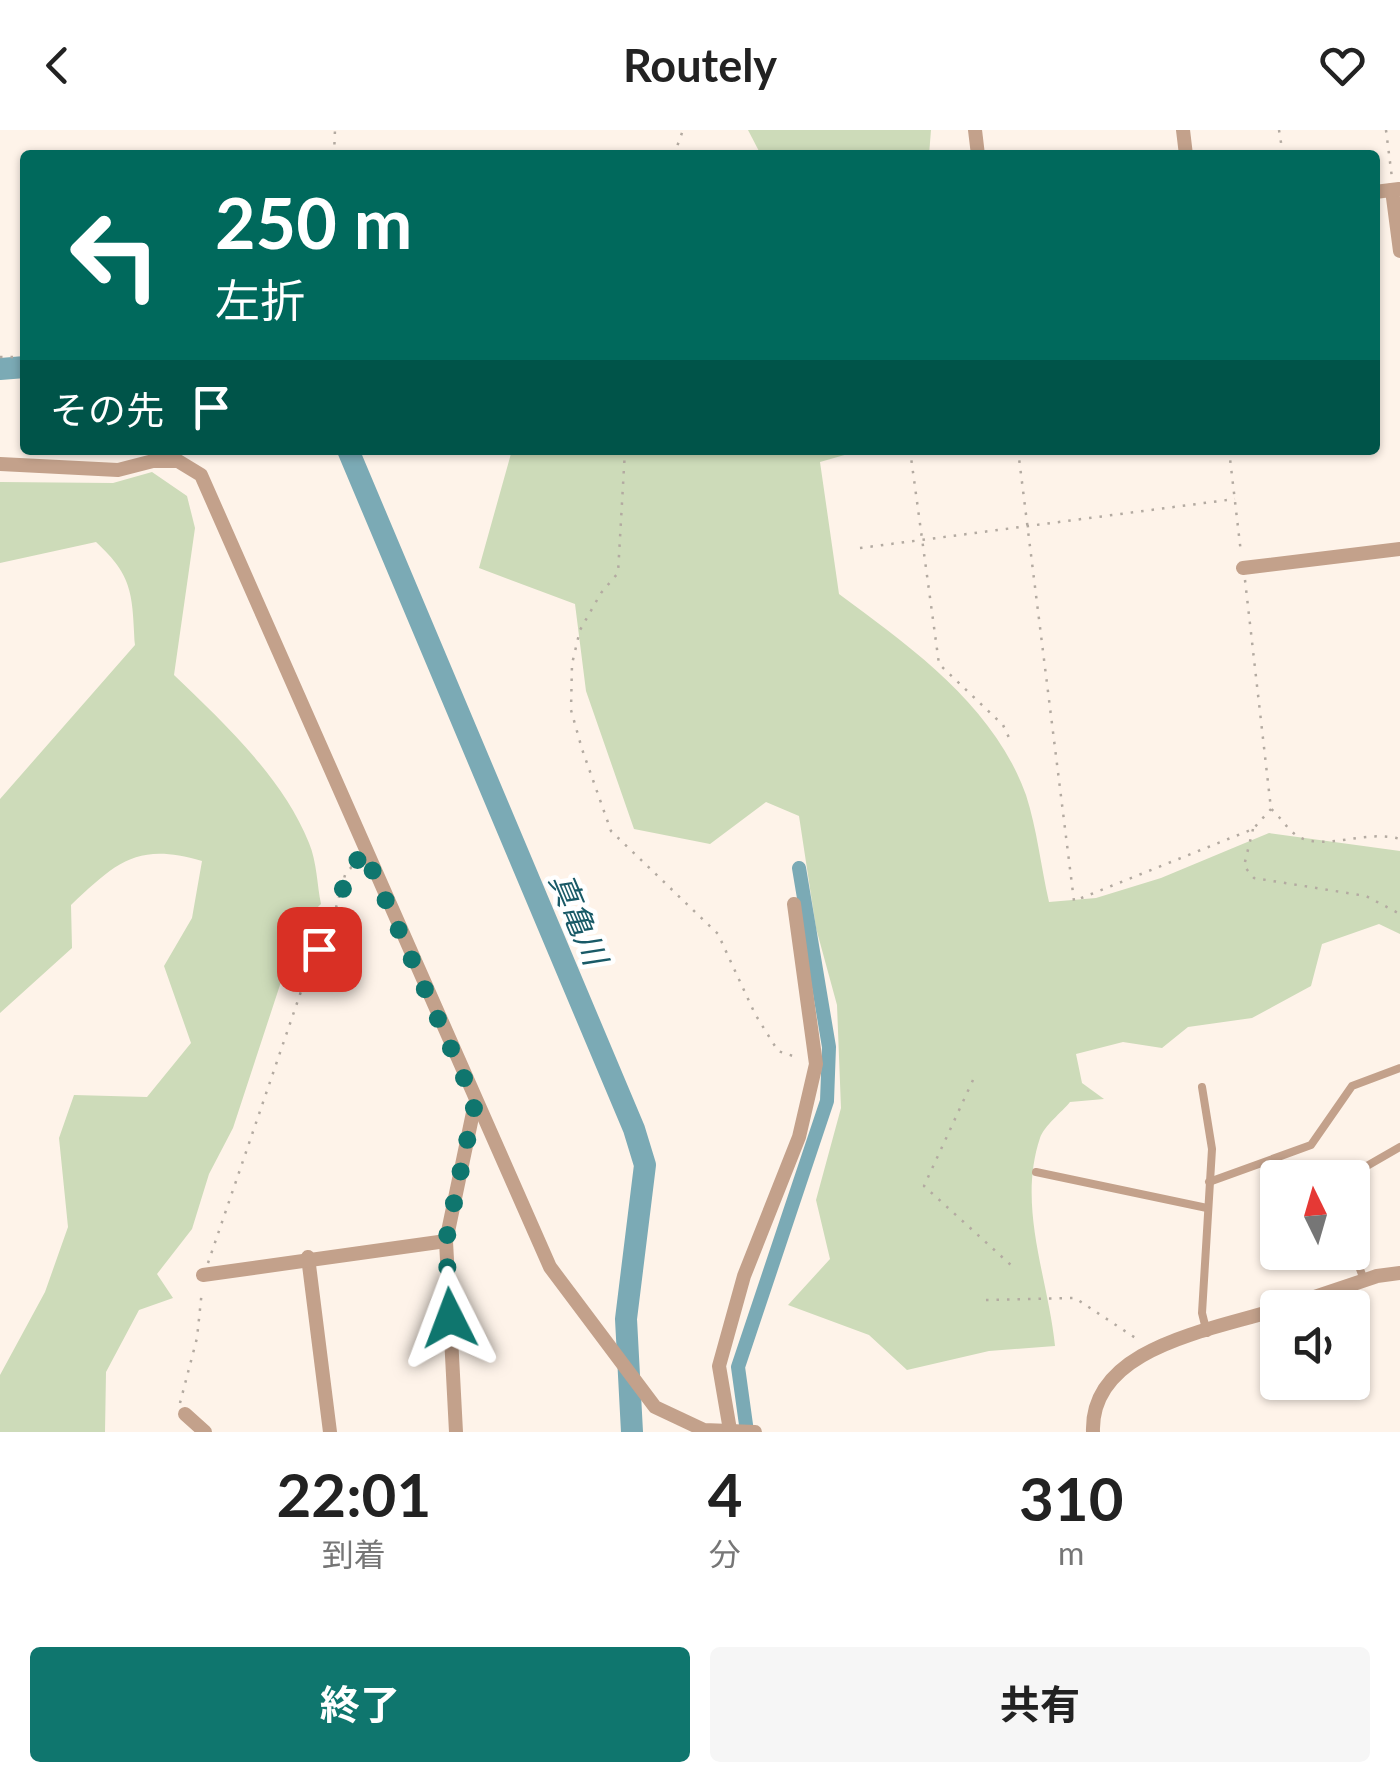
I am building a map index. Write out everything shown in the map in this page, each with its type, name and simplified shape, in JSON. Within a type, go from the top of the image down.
[{"type":"street","points":[[1395,189],[1400,250]]},
{"type":"street","points":[[60,466],[61,455]]},
{"type":"street","points":[[0,464],[118,470],[153,461],[178,461],[201,475],[550,1268],[643,1393],[682,1424],[704,1430],[755,1432]]},
{"type":"street","points":[[1244,568],[1400,549]]},
{"type":"street","points":[[730,1430],[719,1366],[744,1276],[799,1137],[816,1064],[794,904]]},
{"type":"street","points":[[456,1432],[446,1241],[475,1103]]},
{"type":"street","points":[[203,1275],[308,1257],[446,1241]]},
{"type":"street","points":[[308,1257],[330,1432]]},
{"type":"street","points":[[1334,1290],[1400,1273]]},
{"type":"street","points":[[1093,1432],[1092,1414],[1101,1393],[1118,1372],[1153,1351],[1260,1315]]},
{"type":"street","points":[[185,1414],[205,1432]]},
{"type":"lane","points":[[1209,1182],[1311,1145],[1352,1086],[1400,1068]]},
{"type":"lane","points":[[1202,1087],[1211,1128],[1202,1313],[1208,1333]]},
{"type":"lane","points":[[1370,1164],[1400,1147]]},
{"type":"lane","points":[[1036,1172],[1208,1208]]},
{"type":"lane","points":[[1360,1270],[1364,1280]]},
{"type":"path","points":[[1386,130],[1395,189]]},
{"type":"path","points":[[624,455],[618,573],[600,593],[580,630],[572,664],[571,710],[582,750],[611,831],[718,934],[755,1014],[778,1050],[816,1064]]},
{"type":"path","points":[[911,455],[939,664],[1002,725],[1012,744]]},
{"type":"path","points":[[1019,455],[1074,901],[1252,829],[1271,809]]},
{"type":"path","points":[[1229,455],[1271,809],[1293,833],[1315,842],[1378,833],[1400,839]]},
{"type":"path","points":[[860,548],[1235,499]]},
{"type":"path","points":[[1252,829],[1244,866],[1254,878],[1366,896],[1400,914]]},
{"type":"path","points":[[185,1414],[178,1398],[196,1338],[203,1275],[308,971],[331,926],[345,875],[364,851]]},
{"type":"path","points":[[973,1080],[924,1186],[1012,1266]]},
{"type":"path","points":[[986,1300],[1075,1298],[1153,1351]]},
{"type":"green space","points":[[748,130],[931,130],[929,150],[758,150]]},
{"type":"green space","points":[[511,455],[844,455],[820,462],[839,594],[948,681],[994,734],[1026,795],[1049,902],[1096,898],[1161,878],[1269,833],[1400,851],[1400,934],[1379,924],[1322,944],[1311,986],[1252,1018],[1188,1027],[1162,1048],[1123,1042],[1076,1054],[1082,1083],[1104,1099],[1070,1102],[1045,1129],[1034,1164],[1032,1190],[1036,1242],[1055,1346],[989,1351],[907,1370],[869,1335],[788,1305],[830,1259],[816,1200],[841,1108],[837,1005],[816,928],[799,816],[766,802],[710,844],[634,829],[586,691],[575,604],[479,568]]},
{"type":"green space","points":[[152,472],[187,496],[195,528],[174,675],[213,712],[284,796],[312,850],[321,904],[300,924],[233,1128],[209,1174],[192,1229],[157,1274],[173,1298],[139,1310],[106,1372],[105,1432],[0,1432],[0,1375],[45,1292],[68,1227],[59,1138],[74,1095],[147,1097],[191,1043],[164,966],[192,918],[202,861],[144,855],[102,877],[71,905],[72,948],[0,1013],[0,799],[135,645],[129,588],[118,566],[96,542],[0,563],[0,482],[113,483]]},
{"type":"waterway","name":"真亀川","points":[[0,369],[20,367]]},
{"type":"waterway","name":"真亀川","points":[[350,455],[634,1129],[645,1165],[626,1319],[632,1432]]},
{"type":"waterway","points":[[747,1432],[738,1367],[827,1101],[829,1047],[799,868]]},
{"type":"route","points":[[319,949],[331,926],[345,875],[364,851],[475,1103],[446,1241],[450,1318]]}]
